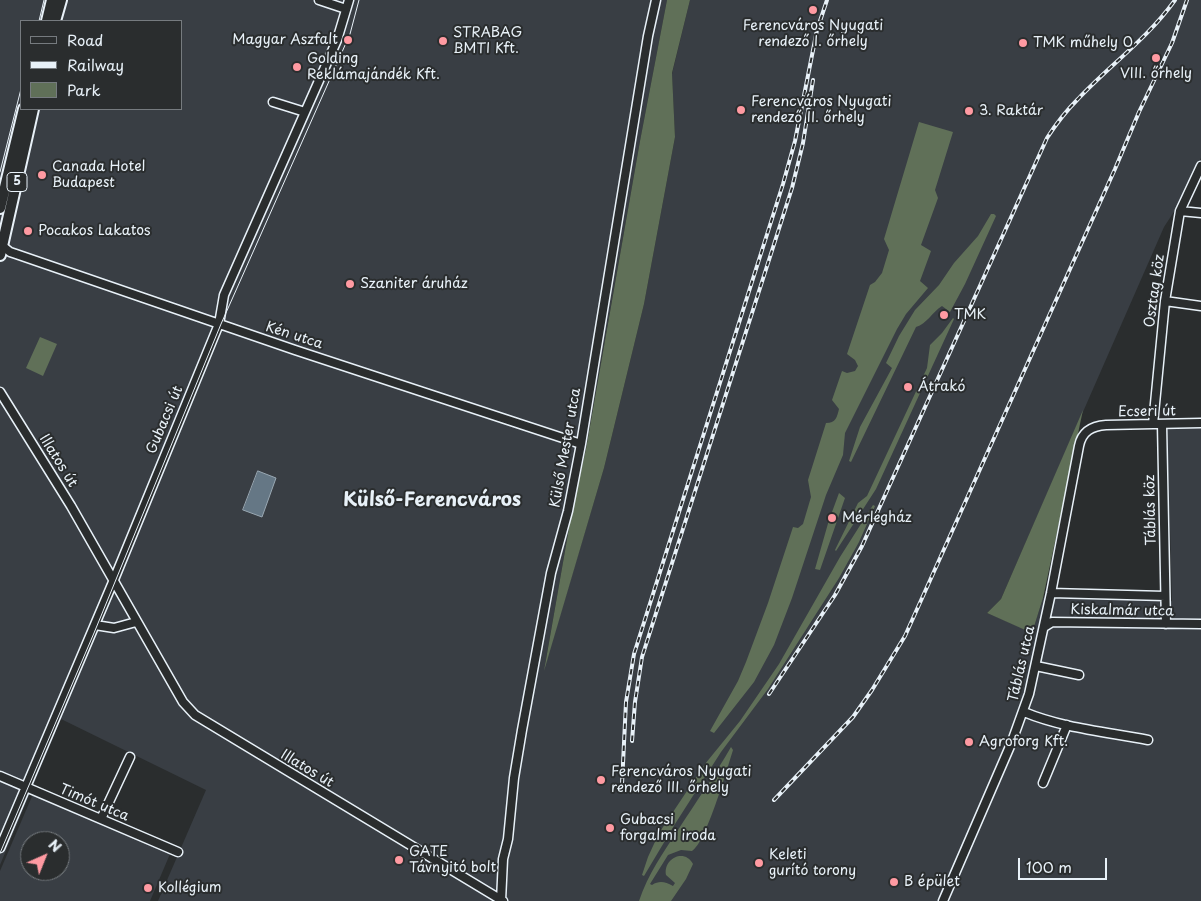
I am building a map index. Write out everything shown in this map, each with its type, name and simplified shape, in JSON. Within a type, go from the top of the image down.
[{"type":"main road","points":[[46,20],[52,0]]},
{"type":"main road","points":[[55,20],[60,0]]},
{"type":"main road","name":"5","points":[[0,208],[24,110]]},
{"type":"main road","name":"5","points":[[1,249],[33,110]]},
{"type":"street","points":[[319,0],[346,9]]},
{"type":"street","name":"Gubacsi út","points":[[0,848],[113,582],[219,324],[224,295],[337,40],[349,0]]},
{"type":"street","name":"Külső Mester utca","points":[[503,901],[504,859],[521,739],[551,574],[568,511],[648,36],[656,0]]},
{"type":"street","points":[[273,102],[305,112]]},
{"type":"street","name":"Osztag köz","points":[[1153,424],[1165,301],[1180,211],[1201,166]]},
{"type":"street","points":[[1180,211],[1201,213]]},
{"type":"street","name":"Kén utca","points":[[1,249],[580,444]]},
{"type":"street","points":[[1165,301],[1201,306]]},
{"type":"street","name":"Illatos út","points":[[0,392],[50,470],[183,702],[195,715],[503,901]]},
{"type":"street","name":"Táblás köz","points":[[1162,424],[1166,624]]},
{"type":"street","name":"Ecseri út","points":[[1094,426],[1201,424]]},
{"type":"street","name":"Táblás utca","points":[[943,901],[1024,712],[1036,666],[1080,441],[1087,431],[1094,426]]},
{"type":"street","points":[[1051,593],[1165,596]]},
{"type":"street","points":[[95,624],[114,628],[136,622]]},
{"type":"street","name":"Kiskalmár utca","points":[[1044,627],[1052,622],[1201,624]]},
{"type":"street","points":[[1036,666],[1080,675]]},
{"type":"street","points":[[1024,712],[1038,718],[1067,725],[1148,740]]},
{"type":"street","points":[[1042,783],[1067,725]]},
{"type":"street","points":[[101,820],[130,758]]},
{"type":"street","name":"Timót utca","points":[[0,776],[178,852]]},
{"type":"shaded area","points":[[0,0],[667,0],[545,665],[604,468],[644,304],[675,137],[672,74],[690,0],[1201,0],[1201,158],[1181,201],[1164,227],[1001,599],[987,613],[1032,632],[1043,598],[1172,601],[1167,418],[1201,418],[1201,901],[950,901],[944,898],[950,885],[946,883],[938,901],[158,901],[206,790],[61,719],[0,865]]},
{"type":"shaded area","points":[[33,794],[170,854],[150,901],[0,901],[0,871]]},
{"type":"green space","points":[[667,0],[690,0],[672,73],[675,137],[644,304],[604,468],[544,671],[572,511],[586,449],[640,141]]},
{"type":"green space","points":[[919,122],[953,132],[935,190],[938,198],[921,245],[931,251],[920,281],[928,288],[906,314],[897,329],[845,433],[843,455],[826,495],[792,598],[774,645],[754,682],[714,733],[710,731],[738,681],[746,662],[793,527],[798,528],[803,524],[811,497],[808,480],[826,423],[834,421],[837,417],[839,409],[832,400],[842,371],[847,373],[855,371],[858,366],[855,360],[847,354],[870,285],[882,273],[889,250],[884,239]]},
{"type":"green space","points":[[991,214],[996,216],[950,312],[942,306],[916,327],[851,462],[849,461],[860,427],[892,368],[886,363],[899,336],[915,310],[939,285],[954,263],[978,236]]},
{"type":"green space","points":[[953,318],[876,489],[836,551],[858,503],[867,496],[927,368],[930,345]]},
{"type":"green space","points":[[40,337],[57,344],[43,376],[26,368]]},
{"type":"green space","points":[[1083,410],[1043,598],[1032,633],[987,613],[1001,599]]},
{"type":"green space","points":[[839,493],[845,498],[820,570],[815,569],[829,520],[835,522],[837,518],[832,516],[832,512]]},
{"type":"green space","points":[[873,505],[875,506],[859,542],[839,578],[768,689],[721,752],[644,876],[642,875],[659,833],[705,764],[740,721],[779,664],[840,557]]},
{"type":"green space","points":[[731,747],[733,750],[716,805],[698,845],[692,851],[681,850],[668,855],[650,884],[662,882],[673,886],[675,883],[666,875],[666,869],[671,860],[680,856],[689,859],[693,864],[686,879],[671,901],[639,901],[656,864]]},
{"type":"water","points":[[258,471],[276,478],[262,517],[243,510]]},
{"type":"tram line","points":[[39,20],[44,0]]},
{"type":"tram line","points":[[0,853],[94,633],[221,324],[350,34],[359,0]]},
{"type":"tram line","points":[[0,172],[20,93]]},
{"type":"railway","points":[[622,784],[626,702],[634,654],[783,184],[795,141],[817,30],[827,0]]},
{"type":"railway","points":[[769,694],[835,595],[862,546],[1047,138],[1061,118],[1090,87],[1153,27],[1175,0]]},
{"type":"railway","points":[[774,800],[853,717],[905,636],[1139,112],[1172,43],[1187,0]]},
{"type":"railway","points":[[632,741],[635,702],[642,657],[792,188],[803,143],[813,80]]},
{"type":"place","name":"Ferencváros Nyugati rendező I. őrhely","points":[[813,10]]},
{"type":"place","name":"Magyar Aszfalt","points":[[348,40]]},
{"type":"place","name":"STRABAG BMTI Kft.","points":[[443,41]]},
{"type":"place","name":"TMK műhely 0","points":[[1023,43]]},
{"type":"place","name":"VIII. őrhely","points":[[1156,58]]},
{"type":"place","name":"Golding Reklámajándék Kft.","points":[[297,67]]},
{"type":"place","name":"Ferencváros Nyugati rendező II. őrhely","points":[[741,110]]},
{"type":"place","name":"3. Raktár","points":[[969,111]]},
{"type":"place","name":"Canada Hotel Budapest","points":[[42,175]]},
{"type":"place","name":"Pocakos Lakatos","points":[[28,231]]},
{"type":"place","name":"Szaniter áruház","points":[[350,284]]},
{"type":"place","name":"TMK","points":[[944,315]]},
{"type":"place","name":"Átrakó","points":[[908,387]]},
{"type":"place","name":"Mérlegház","points":[[832,518]]},
{"type":"place","name":"Agroforg Kft.","points":[[969,742]]},
{"type":"place","name":"Ferencváros Nyugati rendező III. őrhely","points":[[601,780]]},
{"type":"place","name":"Gubacsi forgalmi iroda","points":[[610,828]]},
{"type":"place","name":"GATE Távnyitó bolt","points":[[399,860]]},
{"type":"place","name":"Keleti gurító torony","points":[[759,863]]},
{"type":"place","name":"B épület","points":[[894,882]]},
{"type":"place","name":"Kollégium","points":[[148,888]]},
{"type":"district","name":"Külső-Ferencváros","points":[[432,501]]}]
